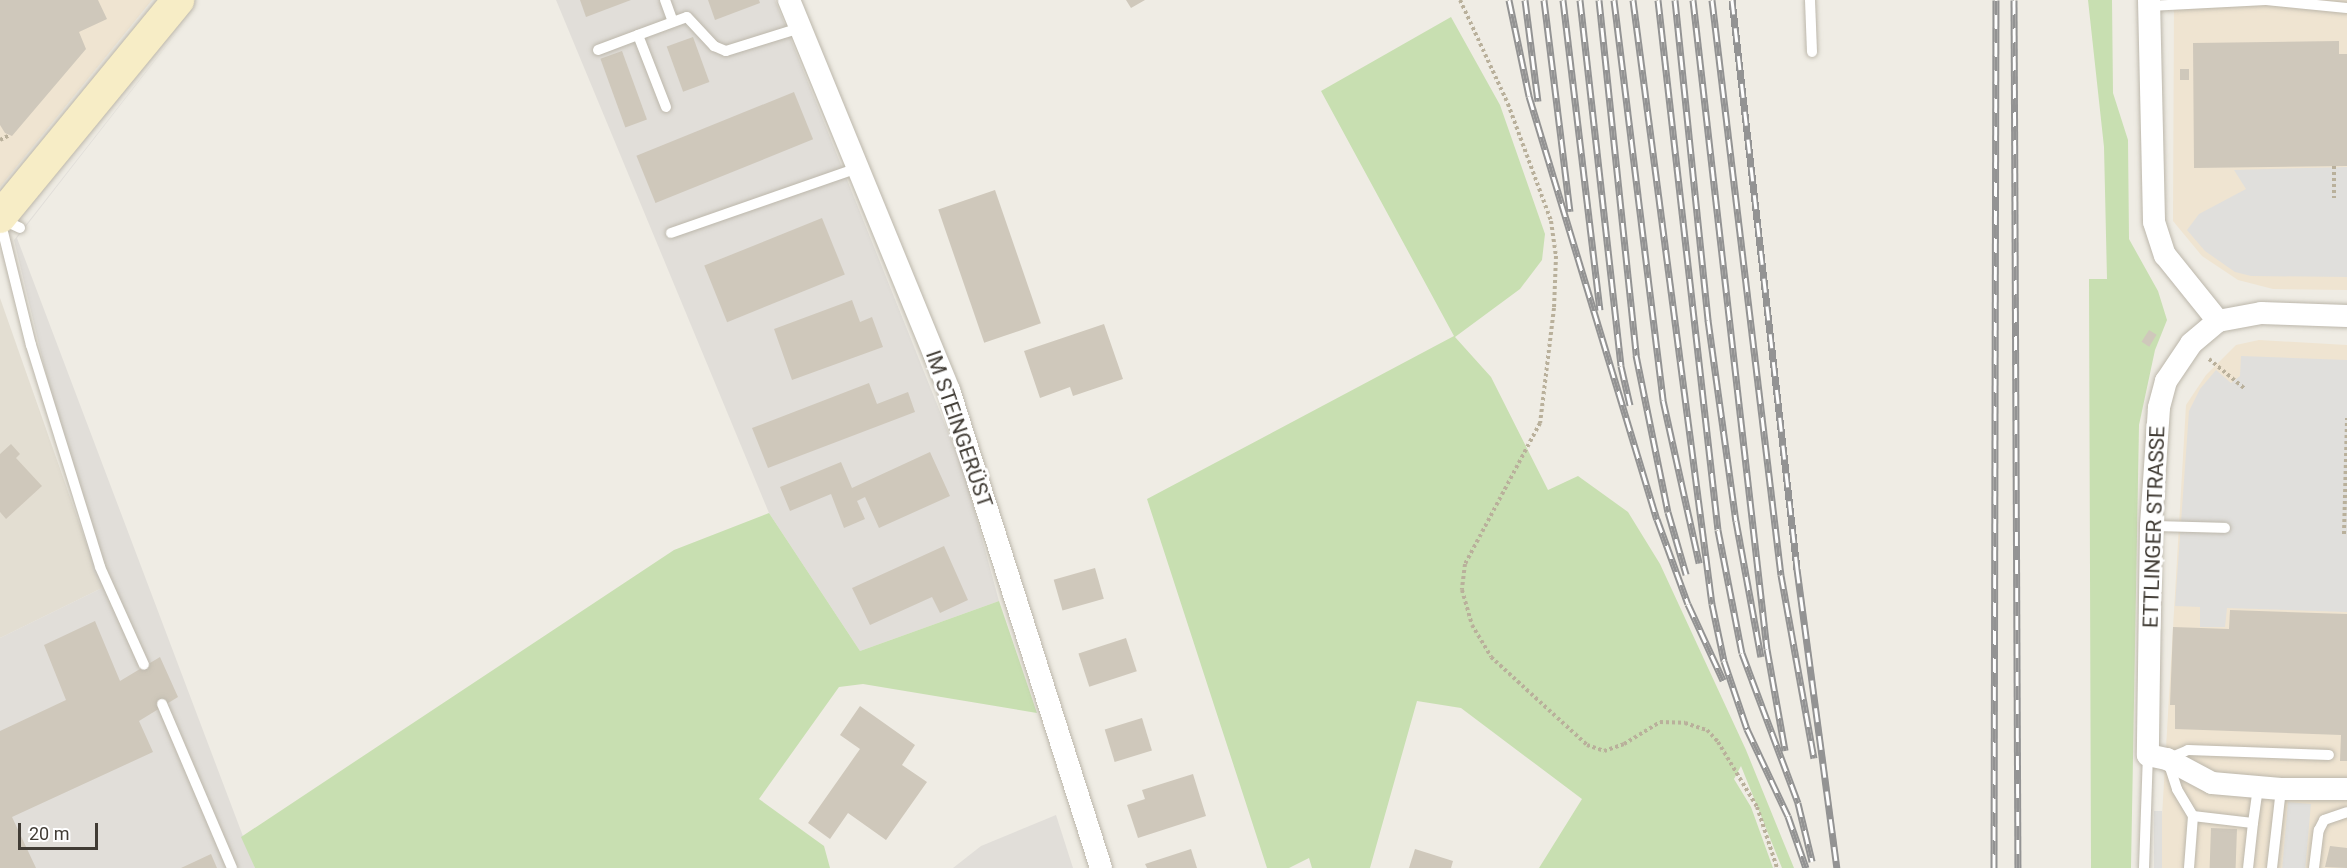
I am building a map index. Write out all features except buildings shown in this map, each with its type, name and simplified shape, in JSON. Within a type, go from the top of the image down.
[{"type":"street","points":[[5,221],[178,0]]},
{"type":"street","name":"IM STEINGERÜST","points":[[789,0],[949,390],[1101,868]]},
{"type":"street","points":[[2149,3],[2154,222],[2165,255],[2218,321],[2261,313],[2347,316]]},
{"type":"street","name":"ETTLINGER STRASSE","points":[[2158,757],[2151,525],[2159,408],[2166,381],[2191,344],[2218,321]]},
{"type":"street","points":[[2158,757],[2212,783],[2258,788],[2347,789]]},
{"type":"lane","points":[[665,0],[673,22]]},
{"type":"lane","points":[[1810,0],[1812,52]]},
{"type":"lane","points":[[2149,3],[2266,0],[2347,8]]},
{"type":"lane","points":[[598,50],[687,17],[714,46],[726,51],[800,28]]},
{"type":"lane","points":[[638,35],[666,107]]},
{"type":"lane","points":[[671,233],[858,168]]},
{"type":"lane","points":[[5,221],[31,345],[100,567],[144,665]]},
{"type":"lane","points":[[2151,525],[2225,528]]},
{"type":"lane","points":[[162,704],[232,868]]},
{"type":"lane","points":[[2189,868],[2193,816],[2158,757],[2188,750],[2330,755]]},
{"type":"lane","name":"ETTLINGER STRASSE","points":[[2144,868],[2158,757]]},
{"type":"lane","points":[[2248,868],[2258,788]]},
{"type":"lane","points":[[2272,868],[2281,789]]},
{"type":"lane","points":[[2314,868],[2319,830],[2324,820],[2347,812]]},
{"type":"lane","points":[[2193,816],[2253,823]]},
{"type":"path","points":[[1460,0],[1508,105],[1551,221],[1556,256],[1554,308],[1540,423],[1465,564],[1462,590],[1472,626],[1491,657],[1587,745],[1604,751],[1624,744],[1660,722],[1685,723],[1707,730],[1718,742],[1752,798],[1778,868]]},
{"type":"path","points":[[0,140],[10,135]]},
{"type":"path","points":[[2334,166],[2334,198]]},
{"type":"path","points":[[2191,344],[2245,389]]},
{"type":"path","points":[[2344,534],[2347,418]]},
{"type":"shaded area","points":[[0,0],[152,0],[0,187]]},
{"type":"shaded area","points":[[202,0],[17,238],[255,868],[0,868],[0,638],[102,588],[93,570],[14,240]]},
{"type":"shaded area","points":[[556,0],[775,0],[963,469],[999,601],[860,651],[769,513]]},
{"type":"shaded area","points":[[2174,0],[2347,0],[2347,290],[2273,289],[2238,280],[2202,256],[2173,221]]},
{"type":"shaded area","points":[[2347,167],[2347,277],[2251,276],[2235,272],[2205,251],[2187,230],[2199,214],[2246,189],[2234,170]]},
{"type":"shaded area","points":[[0,298],[102,588],[0,638]]},
{"type":"shaded area","points":[[2259,340],[2347,345],[2347,868],[2159,868],[2186,405],[2206,375],[2236,345]]},
{"type":"shaded area","points":[[2241,356],[2347,360],[2347,612],[2227,608],[2225,627],[2200,627],[2200,607],[2175,606],[2189,411],[2200,389],[2216,370],[2231,383],[2240,376]]},
{"type":"shaded area","points":[[2288,802],[2311,804],[2305,868],[2282,868]]},
{"type":"shaded area","points":[[2154,811],[2162,811],[2162,868],[2154,868]]},
{"type":"shaded area","points":[[1056,815],[1073,868],[953,868],[981,846]]},
{"type":"green space","points":[[2088,0],[2112,0],[2113,93],[2128,140],[2129,239],[2158,291],[2167,320],[2155,350],[2139,425],[2131,868],[2091,868],[2089,279],[2107,279],[2104,147]]},
{"type":"green space","points":[[1451,17],[1500,105],[1545,234],[1542,260],[1520,289],[1455,337],[1491,377],[1548,490],[1578,476],[1628,512],[1660,564],[1746,750],[1794,868],[1782,868],[1741,766],[1734,779],[1751,807],[1773,868],[1539,868],[1582,799],[1461,708],[1417,701],[1370,868],[1312,868],[1309,858],[1289,868],[1267,868],[1147,499],[1454,336],[1321,91]]},
{"type":"green space","points":[[769,513],[860,651],[999,601],[1037,713],[863,684],[839,687],[759,799],[824,846],[830,868],[255,868],[241,837],[674,550]]},
{"type":"railway","points":[[1509,0],[1529,96],[1657,519],[1688,604],[1723,680]]},
{"type":"railway","points":[[1525,0],[1538,101]]},
{"type":"railway","points":[[1544,0],[1570,211]]},
{"type":"railway","points":[[1563,0],[1600,310]]},
{"type":"railway","points":[[1580,0],[1621,366],[1630,405]]},
{"type":"railway","points":[[1599,0],[1636,355],[1668,512],[1686,574]]},
{"type":"railway","points":[[1614,0],[1663,400],[1699,563]]},
{"type":"railway","points":[[1633,0],[1712,604],[1724,661],[1747,729],[1788,816],[1806,868]]},
{"type":"railway","points":[[1658,0],[1718,530],[1742,653],[1798,803],[1812,861]]},
{"type":"railway","points":[[1675,0],[1708,320],[1736,521],[1761,657]]},
{"type":"railway","points":[[1693,0],[1767,649],[1785,750]]},
{"type":"railway","points":[[1712,0],[1781,575],[1814,758]]},
{"type":"railway","points":[[1732,0],[1797,569],[1837,868]]},
{"type":"railway","points":[[1994,868],[1996,0]]},
{"type":"railway","points":[[2014,0],[2018,868]]}]
